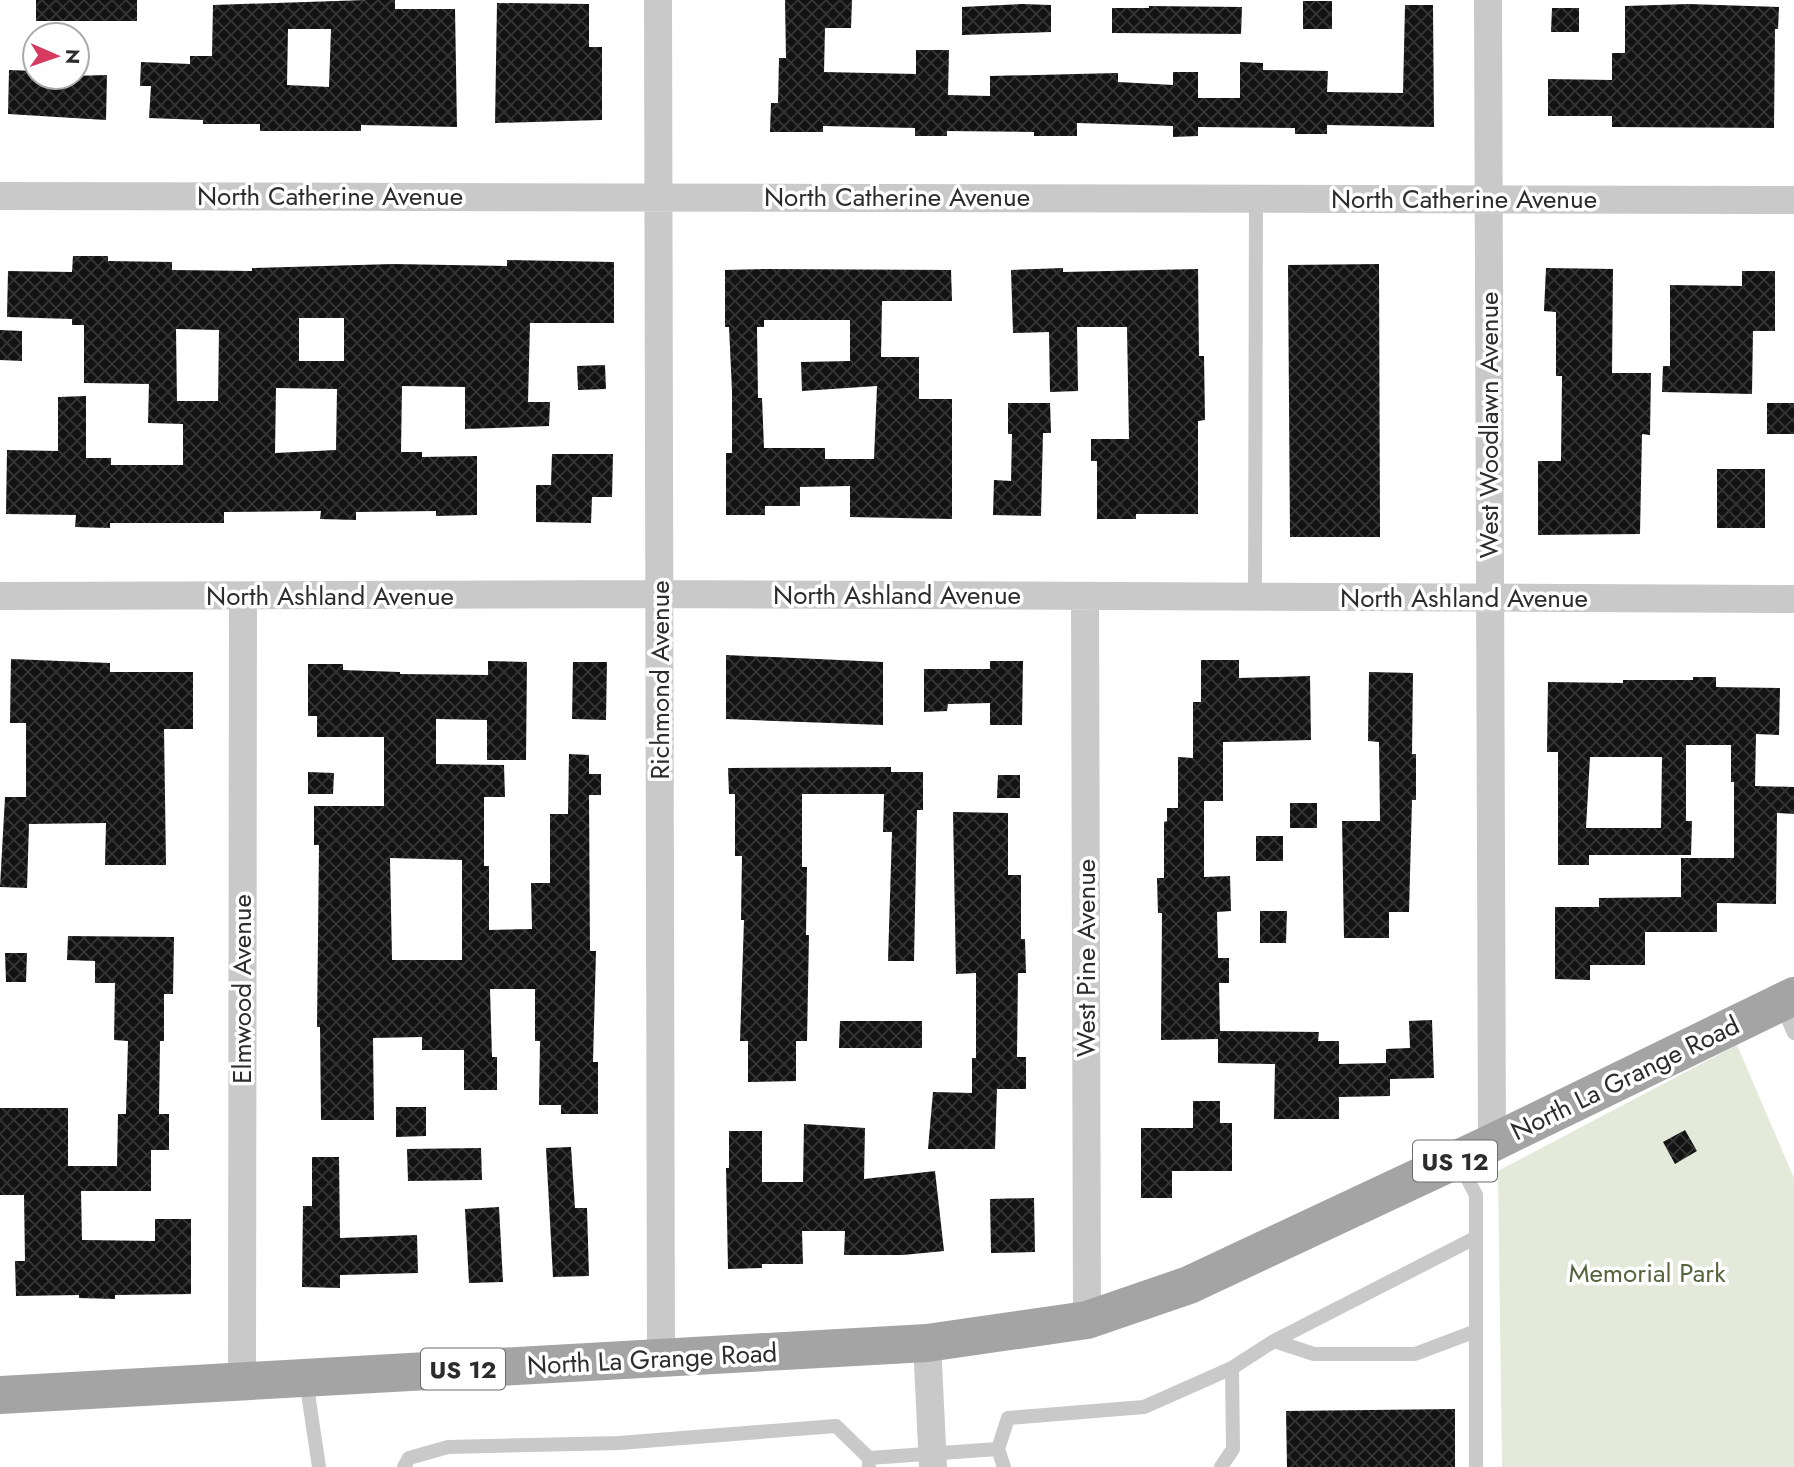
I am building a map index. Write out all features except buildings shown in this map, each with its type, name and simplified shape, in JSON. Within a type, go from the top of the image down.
[{"type":"main road","name":"North La Grange Road","points":[[1099,1316],[1189,1285],[1492,1143],[1789,1010]]},
{"type":"main road","name":"US 12","points":[[927,1343],[1099,1316]]},
{"type":"main road","name":"North La Grange Road","points":[[0,1395],[927,1343]]},
{"type":"street","name":"Richmond Avenue","points":[[658,0],[661,1360]]},
{"type":"street","name":"West Woodlawn Avenue","points":[[1488,0],[1492,1143]]},
{"type":"street","name":"North Catherine Avenue","points":[[0,196],[1794,200]]},
{"type":"street","name":"North Ashland Avenue","points":[[0,596],[660,594],[1794,599]]},
{"type":"street","name":"Elmwood Avenue","points":[[242,1381],[243,597]]},
{"type":"street","name":"West Pine Avenue","points":[[1086,597],[1099,1316]]},
{"type":"street","points":[[927,1343],[933,1460]]},
{"type":"lane","points":[[1255,597],[1256,198]]},
{"type":"lane","points":[[1457,1160],[1475,1195],[1476,1467]]},
{"type":"lane","points":[[1004,1467],[998,1449],[1008,1418],[1144,1408],[1232,1368],[1274,1341],[1475,1238]]},
{"type":"lane","points":[[1274,1341],[1314,1354],[1415,1354],[1476,1331]]},
{"type":"lane","points":[[1221,1467],[1233,1449],[1232,1368]]},
{"type":"lane","points":[[305,1376],[319,1467]]},
{"type":"lane","points":[[404,1467],[409,1458],[448,1447],[619,1443],[836,1426],[869,1462],[933,1460],[998,1449]]},
{"type":"green space","name":"Memorial Park","points":[[1737,1045],[1794,1178],[1794,1467],[1502,1467],[1498,1171]]}]
